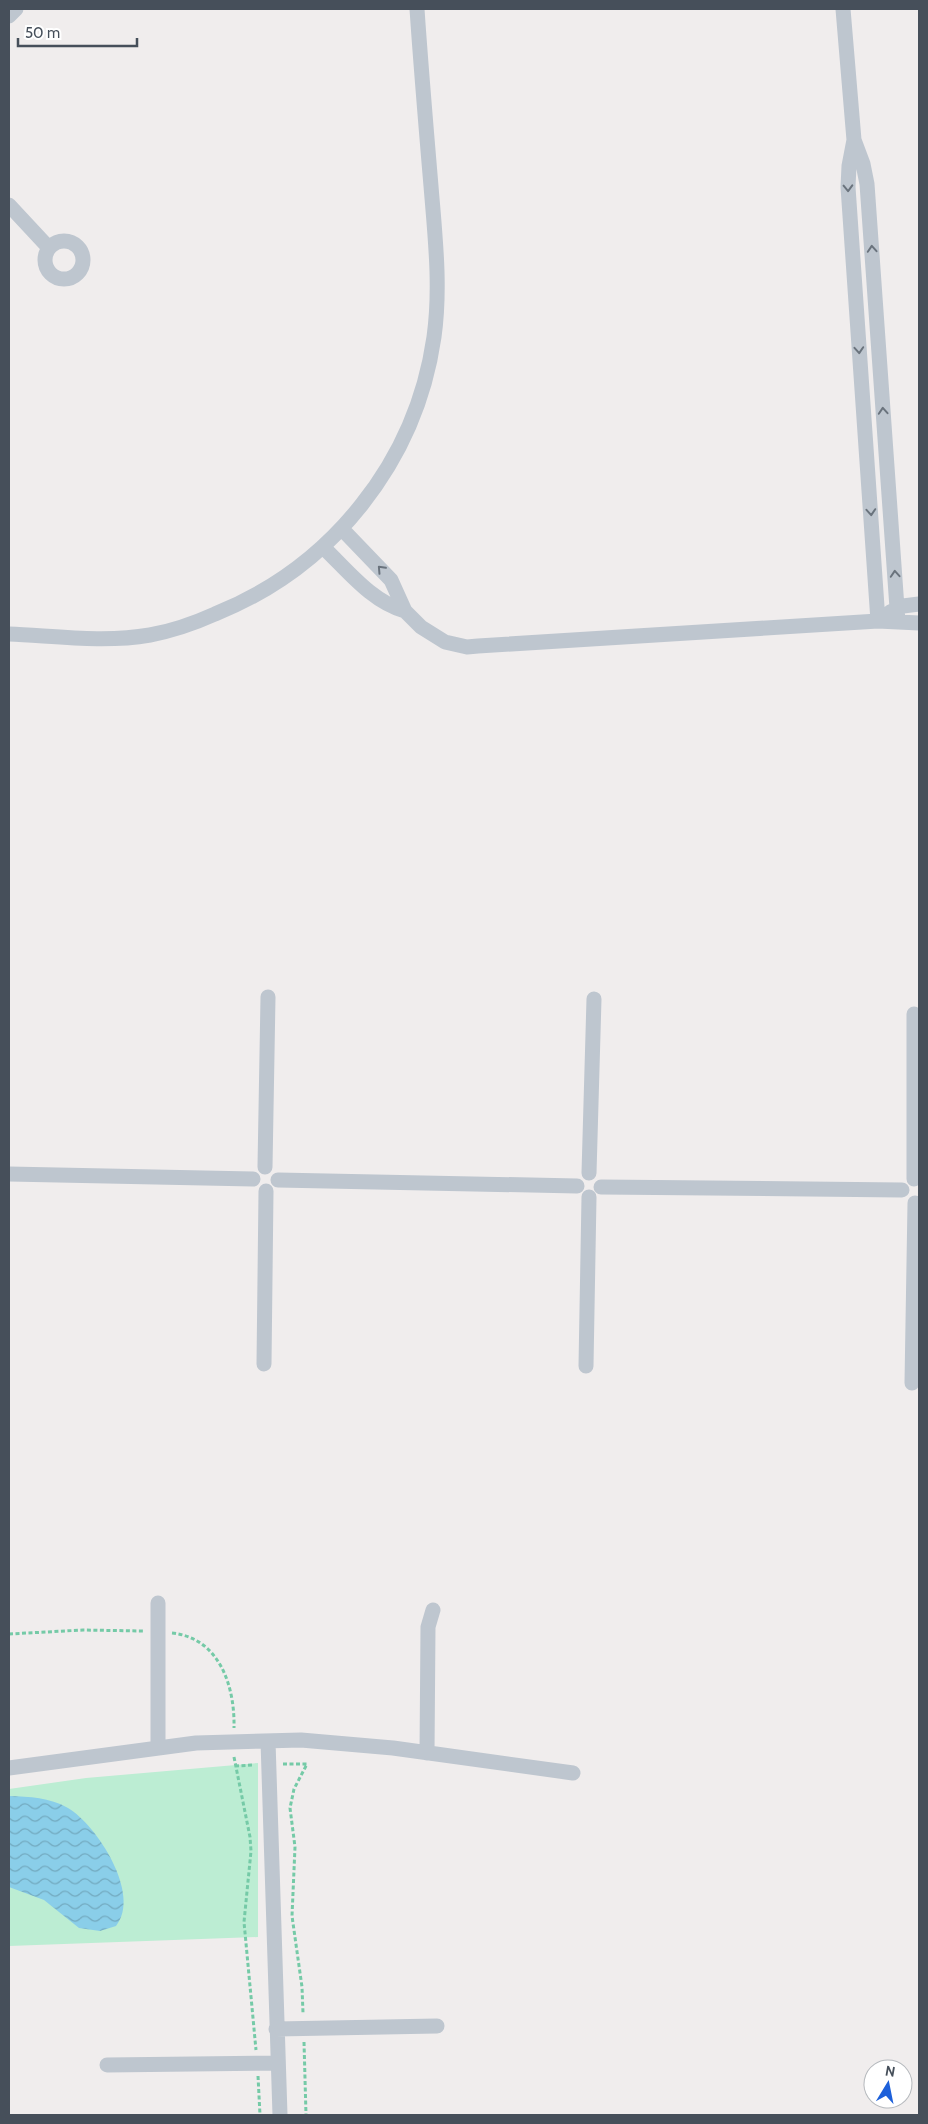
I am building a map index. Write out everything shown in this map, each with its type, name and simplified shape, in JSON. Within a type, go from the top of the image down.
[{"type":"street","points":[[9,16],[16,9]]},
{"type":"street","points":[[9,634],[114,638],[164,632],[203,620],[244,602],[287,576],[324,548],[342,529],[380,480],[408,426],[424,383],[434,335],[436,248],[416,9]]},
{"type":"street","points":[[843,9],[854,140],[849,166],[848,187],[878,621]]},
{"type":"street","points":[[854,140],[863,164],[867,184],[897,615]]},
{"type":"street","points":[[9,205],[49,248]]},
{"type":"street","points":[[342,529],[391,580],[405,611],[421,627],[437,638],[467,647],[878,621],[897,615],[919,604]]},
{"type":"street","points":[[324,548],[379,600],[405,611]]},
{"type":"street","points":[[897,615],[919,623]]},
{"type":"street","points":[[265,1167],[268,997]]},
{"type":"street","points":[[589,1173],[594,999]]},
{"type":"street","points":[[912,1383],[917,1202],[907,1200],[902,1190],[905,1183],[917,1179],[914,1014]]},
{"type":"street","points":[[253,1180],[258,1169],[265,1167],[273,1169],[278,1180]]},
{"type":"street","points":[[589,1173],[600,1178],[602,1187],[596,1195],[589,1197],[580,1192],[577,1186],[582,1175],[589,1173]]},
{"type":"street","points":[[9,1174],[253,1180]]},
{"type":"street","points":[[253,1180],[256,1186],[266,1191],[272,1189],[278,1180]]},
{"type":"street","points":[[278,1180],[577,1186]]},
{"type":"street","points":[[602,1187],[902,1190]]},
{"type":"street","points":[[264,1364],[266,1191]]},
{"type":"street","points":[[586,1366],[589,1197]]},
{"type":"street","points":[[158,1603],[158,1747]]},
{"type":"street","points":[[427,1753],[428,1627],[433,1610]]},
{"type":"street","points":[[9,1768],[158,1747],[234,1741],[268,1741],[330,1742],[573,1773]]},
{"type":"street","points":[[268,1741],[280,2115]]},
{"type":"street","points":[[276,2029],[437,2026]]},
{"type":"street","points":[[107,2065],[278,2063]]},
{"type":"path","points":[[9,1634],[83,1630],[176,1633],[193,1639],[209,1650],[217,1659],[233,1695],[235,1766],[250,1837],[244,1930],[253,2001],[260,2115]]},
{"type":"path","points":[[306,2115],[302,1987],[292,1916],[295,1847],[290,1808],[294,1789],[307,1764]]},
{"type":"green space","points":[[258,1763],[258,1937],[9,1946],[9,1789],[86,1778]]},
{"type":"water","points":[[9,1796],[39,1798],[61,1804],[79,1817],[91,1829],[113,1862],[120,1880],[124,1897],[123,1913],[116,1926],[100,1931],[79,1928],[44,1900],[9,1887]]}]
